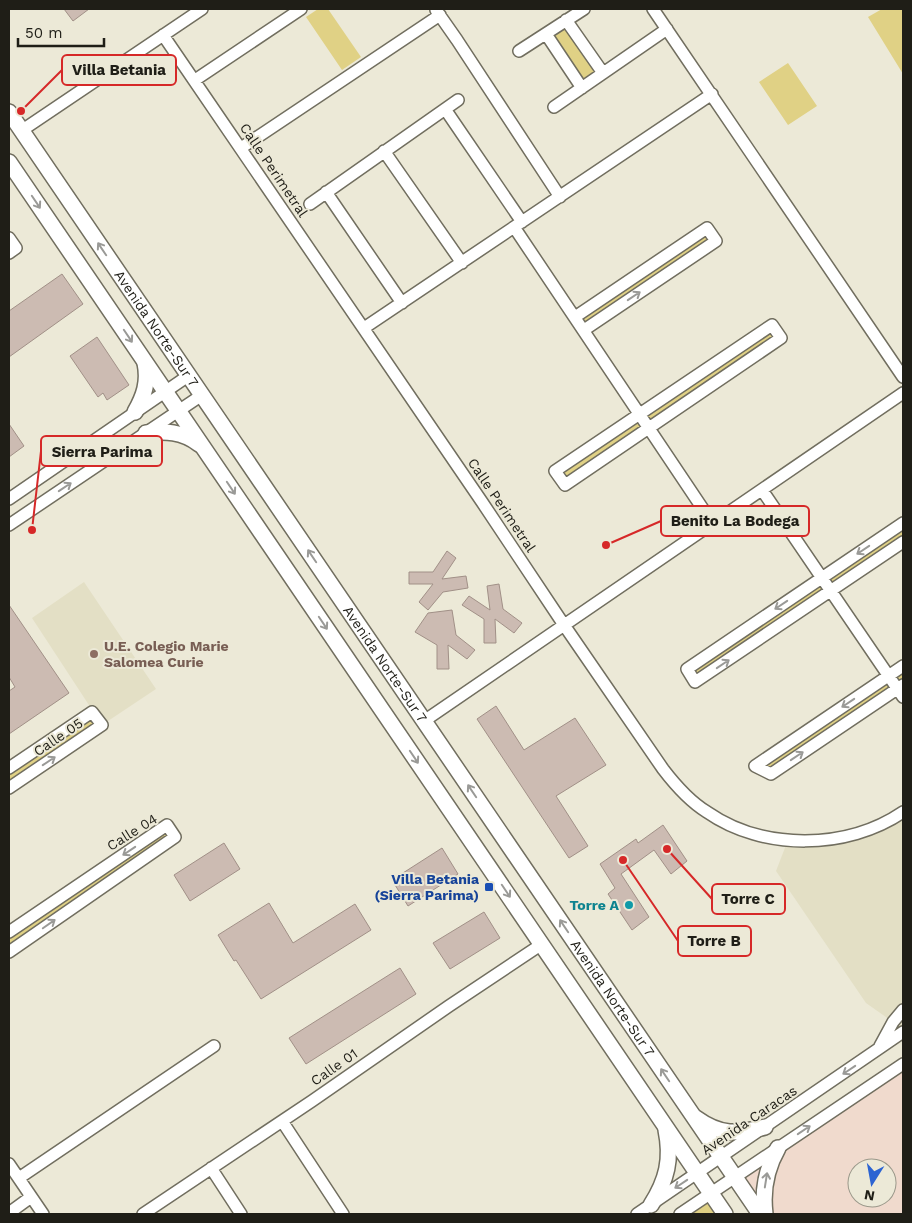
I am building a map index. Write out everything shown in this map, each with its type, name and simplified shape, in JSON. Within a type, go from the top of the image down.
[{"type":"main road","name":"Avenida Norte-Sur 7","points":[[9,112],[760,1214]]},
{"type":"main road","name":"Avenida Norte-Sur 7","points":[[9,162],[725,1214]]},
{"type":"main road","points":[[135,412],[141,402],[146,385],[145,361]]},
{"type":"main road","points":[[146,433],[178,433],[190,438],[204,448]]},
{"type":"main road","points":[[692,1115],[704,1124],[718,1130],[745,1132],[765,1127]]},
{"type":"main road","points":[[651,1205],[659,1193],[667,1168],[669,1149],[666,1126]]},
{"type":"main road","points":[[765,1214],[767,1174],[778,1148]]},
{"type":"street","points":[[21,130],[202,9]]},
{"type":"street","points":[[195,80],[301,9]]},
{"type":"street","points":[[519,51],[584,9]]},
{"type":"street","points":[[653,9],[903,377]]},
{"type":"street","points":[[241,148],[438,12],[560,196]]},
{"type":"street","points":[[566,20],[603,73]]},
{"type":"street","points":[[554,107],[667,29]]},
{"type":"street","points":[[546,34],[582,88]]},
{"type":"street","name":"Calle Perimetral","points":[[163,35],[522,560],[564,625],[677,787],[706,812],[720,821],[755,834],[788,840],[816,841],[858,834],[893,820],[903,812]]},
{"type":"street","points":[[364,328],[712,94]]},
{"type":"street","points":[[310,204],[458,100]]},
{"type":"street","points":[[445,109],[575,317],[713,524]]},
{"type":"street","points":[[384,152],[462,263]]},
{"type":"street","points":[[326,192],[402,303]]},
{"type":"street","points":[[575,317],[707,228],[716,240],[584,330]]},
{"type":"street","points":[[9,238],[16,248],[9,253]]},
{"type":"street","points":[[772,325],[781,338],[565,485],[555,471],[640,414],[772,325]]},
{"type":"street","points":[[9,498],[188,376]]},
{"type":"street","points":[[424,721],[903,393]]},
{"type":"street","points":[[9,525],[202,395]]},
{"type":"street","points":[[762,490],[888,676],[901,690],[771,774],[754,766],[888,676],[903,666]]},
{"type":"street","points":[[903,522],[687,669],[696,682],[903,542]]},
{"type":"street","name":"Calle 05","points":[[9,768],[92,712],[102,725],[9,788]]},
{"type":"street","name":"Calle 04","points":[[9,932],[167,825],[176,837],[9,952]]},
{"type":"street","name":"Calle 01","points":[[143,1214],[542,944]]},
{"type":"street","name":"Avenida Caracas","points":[[878,1050],[893,1022],[903,1010]]},
{"type":"street","name":"Avenida Caracas","points":[[637,1214],[903,1032]]},
{"type":"street","points":[[18,1178],[214,1046]]},
{"type":"street","points":[[680,1214],[903,1064]]},
{"type":"street","points":[[282,1121],[343,1214]]},
{"type":"street","points":[[9,1164],[31,1197],[39,1213]]},
{"type":"street","points":[[211,1168],[241,1214]]},
{"type":"street","points":[[9,1213],[31,1197]]},
{"type":"shaded area","points":[[318,9],[328,9],[361,57],[342,70],[306,17]]},
{"type":"shaded area","points":[[882,9],[903,9],[903,74],[868,17]]},
{"type":"shaded area","points":[[566,20],[603,73],[582,88],[546,34]]},
{"type":"shaded area","points":[[788,63],[817,106],[788,125],[759,82]]},
{"type":"shaded area","points":[[707,228],[716,241],[584,330],[575,317]]},
{"type":"shaded area","points":[[772,325],[781,338],[565,485],[555,471]]},
{"type":"shaded area","points":[[903,523],[903,542],[695,682],[687,669]]},
{"type":"shaded area","name":"U.E. Colegio Marie Salomea Curie","points":[[84,582],[156,689],[102,725],[32,618]]},
{"type":"shaded area","points":[[903,666],[903,685],[771,774],[755,766]]},
{"type":"shaded area","points":[[92,712],[102,725],[9,788],[9,768]]},
{"type":"shaded area","points":[[903,812],[903,1032],[893,1022],[866,1003],[776,871],[788,840],[817,841]]},
{"type":"shaded area","points":[[167,825],[175,837],[9,952],[9,932]]},
{"type":"shaded area","points":[[903,1064],[903,1214],[760,1214],[735,1177]]},
{"type":"shaded area","points":[[711,1193],[725,1214],[680,1214]]},
{"type":"building","points":[[64,9],[89,9],[73,21]]},
{"type":"building","points":[[62,274],[83,304],[9,357],[9,311]]},
{"type":"building","points":[[97,337],[129,385],[107,400],[103,393],[98,397],[70,356]]},
{"type":"building","points":[[9,424],[24,446],[9,457]]},
{"type":"building","points":[[447,551],[456,558],[442,579],[466,576],[468,588],[443,592],[428,610],[419,602],[433,584],[409,584],[409,572],[433,572]]},
{"type":"building","points":[[499,584],[503,609],[522,623],[514,633],[495,619],[496,643],[484,643],[484,619],[462,605],[469,596],[490,610],[487,586]]},
{"type":"building","points":[[9,605],[69,693],[9,734],[9,691],[15,687],[9,677]]},
{"type":"building","points":[[452,610],[456,635],[475,650],[467,659],[448,645],[449,669],[437,669],[437,645],[415,632],[428,613]]},
{"type":"building","points":[[496,706],[524,750],[575,718],[606,765],[556,796],[588,846],[569,858],[477,719]]},
{"type":"building","points":[[663,825],[687,861],[671,874],[654,850],[621,874],[649,917],[632,930],[608,894],[615,888],[600,864],[636,839],[638,843]]},
{"type":"building","points":[[224,843],[240,869],[190,901],[174,875]]},
{"type":"building","points":[[442,848],[458,874],[408,906],[392,880]]},
{"type":"building","points":[[269,903],[293,943],[355,904],[371,930],[261,999],[218,935]]},
{"type":"building","points":[[484,912],[500,938],[450,969],[433,943]]},
{"type":"building","points":[[400,968],[416,994],[306,1064],[289,1038]]},
{"type":"place","name":"Villa Betania","points":[[21,111]]},
{"type":"place","name":"Sierra Parima","points":[[32,530]]},
{"type":"place","name":"Benito La Bodega","points":[[606,545]]},
{"type":"place","name":"U.E. Colegio Marie Salomea Curie","points":[[94,654]]},
{"type":"place","name":"Torre C","points":[[667,849]]},
{"type":"place","name":"Torre B","points":[[623,860]]},
{"type":"place","name":"Villa Betania (Sierra Parima)","points":[[489,887]]},
{"type":"place","name":"Torre A","points":[[629,905]]}]
